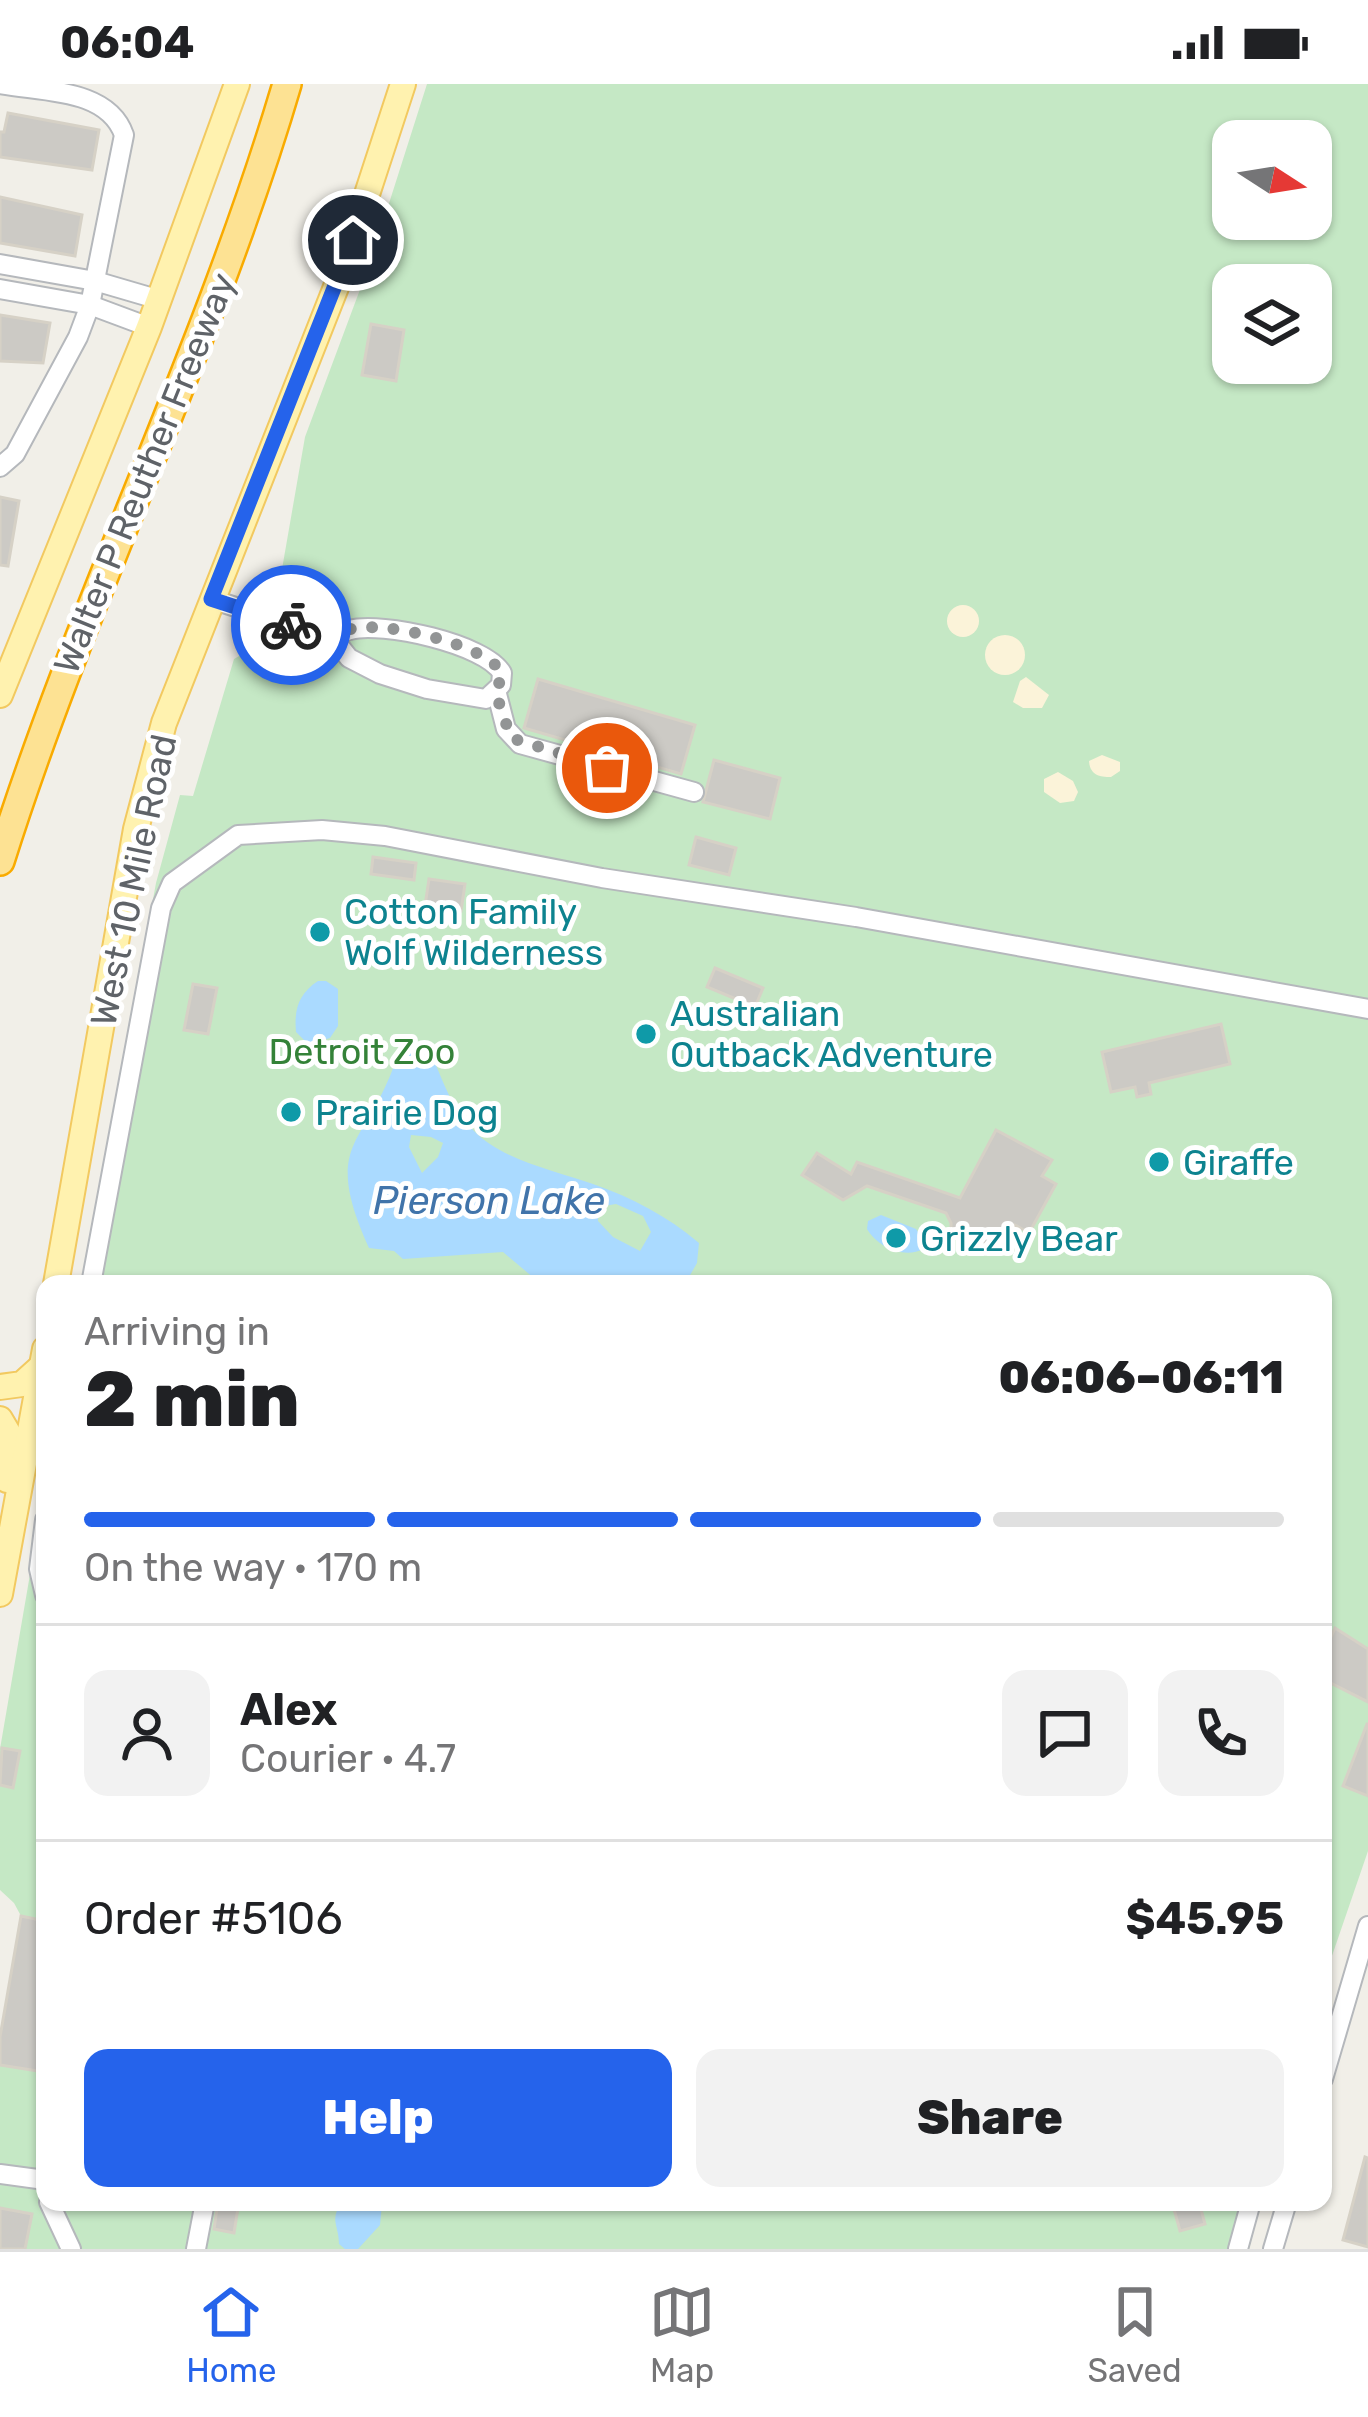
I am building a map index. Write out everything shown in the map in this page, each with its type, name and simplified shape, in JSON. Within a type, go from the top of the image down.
[{"type":"highway","name":"Walter P Reuther Freeway","points":[[0,861],[69,660],[228,262],[287,84]]},
{"type":"main road","points":[[0,695],[160,300],[237,84]]},
{"type":"main road","name":"West 10 Mile Road","points":[[58,1275],[136,829],[164,723],[340,277],[401,86]]},
{"type":"main road","points":[[0,1387],[22,1384],[36,1367]]},
{"type":"main road","points":[[0,1594],[36,1401]]},
{"type":"main road","points":[[0,1419],[8,1430],[10,1446],[0,1524]]},
{"type":"street","points":[[0,84],[106,106],[124,135],[92,293],[78,337],[15,454],[0,466]]},
{"type":"street","points":[[0,264],[92,293],[149,327]]},
{"type":"street","points":[[0,289],[160,300]]},
{"type":"street","points":[[211,599],[334,639],[349,658],[380,674],[466,697],[486,699],[496,694]]},
{"type":"street","points":[[334,639],[352,628],[408,632],[484,654],[502,673],[496,694],[506,730],[520,744],[694,792]]},
{"type":"street","points":[[93,1275],[161,908],[172,883],[238,836],[300,829],[385,836],[602,878],[856,917],[1368,1009]]},
{"type":"street","points":[[1332,2049],[1368,1927]]},
{"type":"street","points":[[0,2174],[36,2179]]},
{"type":"street","points":[[53,2211],[71,2249]]},
{"type":"street","points":[[196,2249],[203,2211]]},
{"type":"street","points":[[1238,2249],[1249,2211]]},
{"type":"street","points":[[1273,2249],[1284,2211]]},
{"type":"green space","name":"Detroit Zoo","points":[[427,84],[1368,84],[1368,1851],[1332,1956],[1332,1275],[84,1275],[156,883],[180,795],[193,796],[234,659],[270,638],[305,437],[371,260]]},
{"type":"green space","points":[[36,1539],[36,2211],[1259,2211],[1249,2249],[0,2249],[0,2037],[21,1916],[0,1890],[0,1749]]},
{"type":"sand","points":[[963,605],[974,610],[979,621],[974,632],[963,637],[952,632],[947,621],[952,610]]},
{"type":"sand","points":[[1005,635],[1019,641],[1025,655],[1019,669],[1005,675],[991,669],[985,655],[991,641]]},
{"type":"sand","points":[[1026,677],[1049,695],[1042,708],[1023,708],[1013,702]]},
{"type":"sand","points":[[1102,755],[1120,762],[1120,771],[1111,777],[1093,772],[1089,761]]},
{"type":"sand","points":[[1058,772],[1073,781],[1078,792],[1074,801],[1060,803],[1044,792],[1044,779]]},
{"type":"water","points":[[318,981],[338,989],[338,1026],[330,1038],[308,1044],[296,1032],[297,1010],[306,991]]},
{"type":"water","name":"Pierson Lake","points":[[410,1049],[433,1058],[460,1114],[486,1141],[530,1164],[622,1195],[699,1243],[690,1275],[530,1275],[503,1252],[403,1259],[394,1251],[369,1248],[348,1185],[348,1164],[397,1057]],"holes":[[[411,1135],[443,1143],[438,1157],[422,1173],[409,1147]],[[616,1204],[643,1216],[651,1232],[640,1251],[613,1237],[598,1221],[598,1207]]]},
{"type":"water","points":[[881,1215],[916,1229],[924,1249],[900,1252],[878,1241],[867,1229],[868,1221]]},
{"type":"water","points":[[337,2211],[381,2211],[380,2225],[358,2249],[339,2244]]},
{"type":"building","points":[[8,113],[99,130],[92,170],[0,157],[0,132],[4,132]]},
{"type":"building","points":[[0,197],[82,215],[75,256],[0,243]]},
{"type":"building","points":[[0,315],[50,323],[43,363],[0,361]]},
{"type":"building","points":[[371,324],[404,330],[396,381],[362,375]]},
{"type":"building","points":[[0,497],[19,501],[8,566],[0,565]]},
{"type":"building","points":[[538,679],[695,725],[681,774],[524,728]]},
{"type":"building","points":[[714,760],[780,778],[770,819],[703,802]]},
{"type":"building","points":[[696,837],[736,848],[729,875],[689,865]]},
{"type":"building","points":[[373,857],[416,863],[414,880],[371,874]]},
{"type":"building","points":[[429,879],[465,884],[461,911],[425,906]]},
{"type":"building","points":[[715,968],[763,988],[755,1007],[707,987]]},
{"type":"building","points":[[193,984],[217,988],[208,1034],[184,1030]]},
{"type":"building","points":[[1221,1024],[1230,1064],[1149,1083],[1151,1094],[1137,1097],[1135,1087],[1111,1092],[1102,1052]]},
{"type":"building","points":[[996,1130],[1052,1160],[1042,1176],[1056,1184],[1029,1233],[1015,1225],[1002,1247],[951,1238],[946,1213],[867,1186],[843,1200],[802,1175],[817,1153],[851,1174],[857,1162],[960,1198]]},
{"type":"building","points":[[1335,1628],[1368,1649],[1368,1702],[1332,1684]]},
{"type":"building","points":[[1368,1724],[1368,1796],[1343,1786]]},
{"type":"building","points":[[2,1748],[20,1751],[13,1788],[0,1785]]},
{"type":"building","points":[[21,1916],[36,1919],[36,2071],[0,2065],[0,2037]]},
{"type":"building","points":[[1368,2158],[1368,2247],[1343,2240]]},
{"type":"building","points":[[0,2208],[32,2214],[25,2249],[0,2249]]},
{"type":"building","points":[[217,2211],[238,2211],[234,2233],[214,2229]]},
{"type":"building","points":[[1174,2211],[1201,2211],[1205,2224],[1180,2231]]},
{"type":"way so far","points":[[291,625],[334,639],[352,628],[408,632],[484,654],[502,673],[496,694],[511,738],[607,768]]},
{"type":"place","name":"Cotton Family Wolf Wilderness","points":[[320,932]]},
{"type":"place","name":"Australian Outback Adventure","points":[[646,1034]]},
{"type":"place","name":"Prairie Dog","points":[[291,1112]]},
{"type":"place","name":"Giraffe","points":[[1159,1162]]},
{"type":"place","name":"Grizzly Bear","points":[[896,1238]]},
{"type":"route","points":[[291,625],[211,599],[353,240]]}]
